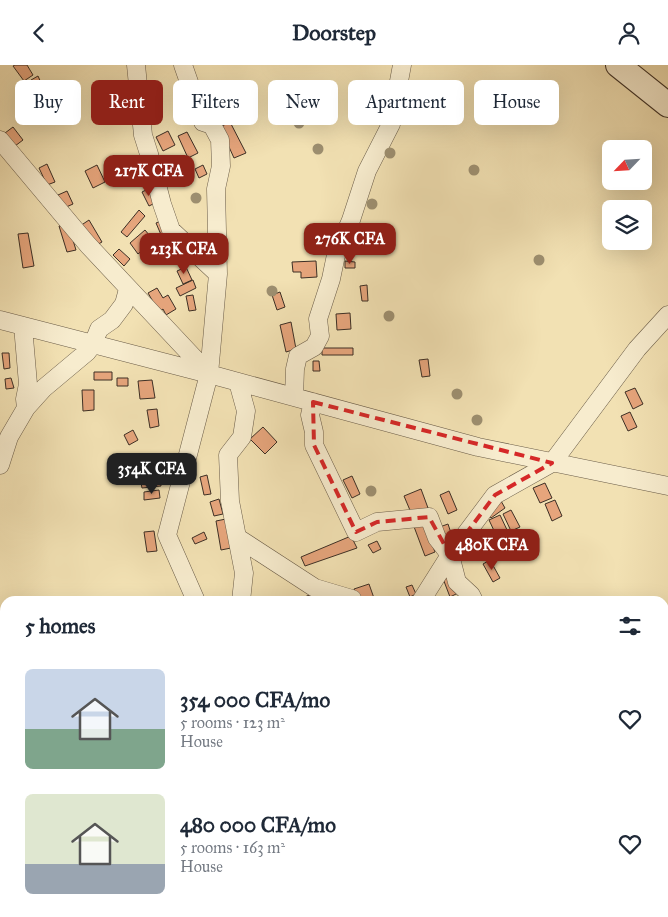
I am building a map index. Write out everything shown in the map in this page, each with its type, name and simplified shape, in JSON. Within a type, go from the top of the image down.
[{"type":"main road","points":[[618,65],[668,105]]},
{"type":"street","points":[[136,65],[143,135],[171,230],[218,274]]},
{"type":"street","points":[[183,65],[203,122],[212,125],[220,140],[221,166],[216,189],[218,274],[209,374],[167,535],[194,596]]},
{"type":"street","points":[[294,397],[295,369],[298,356],[314,347],[320,336],[318,319],[331,279],[336,255],[351,220],[367,171],[391,124],[402,65]]},
{"type":"street","points":[[0,140],[88,245],[209,374]]},
{"type":"street","points":[[0,465],[9,437],[26,408],[44,388],[93,344],[99,329],[112,320],[124,304],[128,289]]},
{"type":"street","points":[[424,596],[450,555],[496,495],[552,463],[637,349],[668,315]]},
{"type":"street","points":[[0,320],[478,447],[668,487]]},
{"type":"street","points":[[23,326],[28,384],[25,399],[26,408]]},
{"type":"street","points":[[238,382],[246,411],[242,437],[228,455],[230,501],[244,573],[242,596]]},
{"type":"street","points":[[313,402],[310,415],[314,432],[314,445],[356,532],[376,522],[428,517],[437,538],[450,555],[457,581],[472,596]]},
{"type":"street","points":[[238,538],[315,588],[342,596]]},
{"type":"highlighted area","points":[[313,402],[552,463],[495,495],[450,555],[429,517],[377,522],[356,532],[314,445]]},
{"type":"building","points":[[27,65],[33,75],[23,80],[13,66]]},
{"type":"building","points":[[38,76],[40,80],[31,80]]},
{"type":"building","points":[[232,125],[246,153],[234,158],[220,127]]},
{"type":"building","points":[[13,127],[23,140],[15,146],[5,133]]},
{"type":"building","points":[[168,131],[175,145],[163,151],[156,137]]},
{"type":"building","points":[[187,132],[198,153],[188,158],[178,136]]},
{"type":"building","points":[[47,164],[55,182],[47,185],[39,168]]},
{"type":"building","points":[[97,165],[105,182],[93,188],[85,171]]},
{"type":"building","points":[[203,165],[207,174],[199,178],[195,169]]},
{"type":"building","points":[[150,188],[157,202],[149,206],[142,192]]},
{"type":"building","points":[[67,191],[73,204],[64,208],[58,195]]},
{"type":"building","points":[[139,210],[145,216],[127,237],[121,232]]},
{"type":"building","points":[[89,220],[102,242],[93,247],[80,226]]},
{"type":"building","points":[[163,220],[169,234],[162,237],[156,223]]},
{"type":"building","points":[[68,224],[76,250],[67,252],[59,226]]},
{"type":"building","points":[[145,230],[154,241],[138,254],[130,243]]},
{"type":"building","points":[[28,233],[34,266],[23,268],[18,234]]},
{"type":"building","points":[[119,249],[130,259],[124,266],[113,255]]},
{"type":"building","points":[[316,261],[317,277],[301,278],[301,272],[293,272],[292,262]]},
{"type":"building","points":[[345,261],[355,262],[355,268],[345,268]]},
{"type":"building","points":[[186,267],[192,280],[183,284],[177,271]]},
{"type":"building","points":[[193,280],[196,288],[180,296],[176,288]]},
{"type":"building","points":[[367,285],[368,301],[362,301],[360,286]]},
{"type":"building","points":[[157,288],[163,298],[168,295],[176,309],[166,315],[163,309],[159,312],[148,293]]},
{"type":"building","points":[[280,292],[285,307],[277,310],[272,295]]},
{"type":"building","points":[[193,295],[196,310],[189,311],[186,296]]},
{"type":"building","points":[[350,313],[351,329],[337,330],[336,314]]},
{"type":"building","points":[[291,322],[296,349],[286,352],[280,325]]},
{"type":"building","points":[[322,348],[353,348],[353,355],[322,355]]},
{"type":"building","points":[[2,353],[9,353],[10,368],[4,369]]},
{"type":"building","points":[[428,359],[430,376],[422,377],[419,360]]},
{"type":"building","points":[[313,361],[319,361],[320,371],[313,371]]},
{"type":"building","points":[[94,372],[112,372],[112,380],[94,380]]},
{"type":"building","points":[[11,378],[14,388],[6,389],[5,379]]},
{"type":"building","points":[[117,378],[128,378],[128,386],[117,386]]},
{"type":"building","points":[[152,380],[155,398],[140,399],[138,381]]},
{"type":"building","points":[[635,388],[643,404],[633,409],[625,392]]},
{"type":"building","points":[[82,390],[94,390],[94,410],[83,411]]},
{"type":"building","points":[[157,409],[159,426],[150,428],[147,410]]},
{"type":"building","points":[[630,412],[637,427],[628,431],[621,416]]},
{"type":"building","points":[[263,427],[277,442],[265,454],[250,439]]},
{"type":"building","points":[[133,430],[138,440],[129,445],[124,435]]},
{"type":"building","points":[[207,475],[211,494],[204,495],[200,477]]},
{"type":"building","points":[[160,476],[161,486],[142,488],[140,478]]},
{"type":"building","points":[[352,476],[360,494],[352,498],[343,480]]},
{"type":"building","points":[[545,483],[552,498],[540,503],[533,488]]},
{"type":"building","points":[[421,489],[428,508],[412,515],[404,496]]},
{"type":"building","points":[[159,490],[160,498],[144,500],[144,492]]},
{"type":"building","points":[[449,491],[457,510],[448,514],[440,495]]},
{"type":"building","points":[[219,499],[223,514],[214,516],[210,502]]},
{"type":"building","points":[[555,500],[562,516],[552,521],[545,504]]},
{"type":"building","points":[[501,501],[505,508],[491,518],[486,511]]},
{"type":"building","points":[[511,510],[520,527],[511,531],[503,514]]},
{"type":"building","points":[[500,515],[508,532],[497,537],[489,520]]},
{"type":"building","points":[[226,519],[231,548],[221,550],[216,521]]},
{"type":"building","points":[[423,520],[435,552],[425,556],[413,524]]},
{"type":"building","points":[[448,524],[452,536],[442,540],[437,528]]},
{"type":"building","points":[[154,531],[157,551],[147,552],[144,532]]},
{"type":"building","points":[[204,532],[207,539],[195,544],[192,538]]},
{"type":"building","points":[[519,535],[522,541],[515,545],[512,539]]},
{"type":"building","points":[[351,536],[357,548],[305,566],[301,557]]},
{"type":"building","points":[[377,541],[381,549],[373,553],[368,545]]},
{"type":"building","points":[[490,560],[500,578],[493,582],[483,564]]},
{"type":"building","points":[[450,573],[458,593],[450,596],[442,576]]},
{"type":"building","points":[[369,584],[373,596],[356,596],[354,589]]},
{"type":"building","points":[[412,585],[416,594],[410,596],[406,587]]}]
